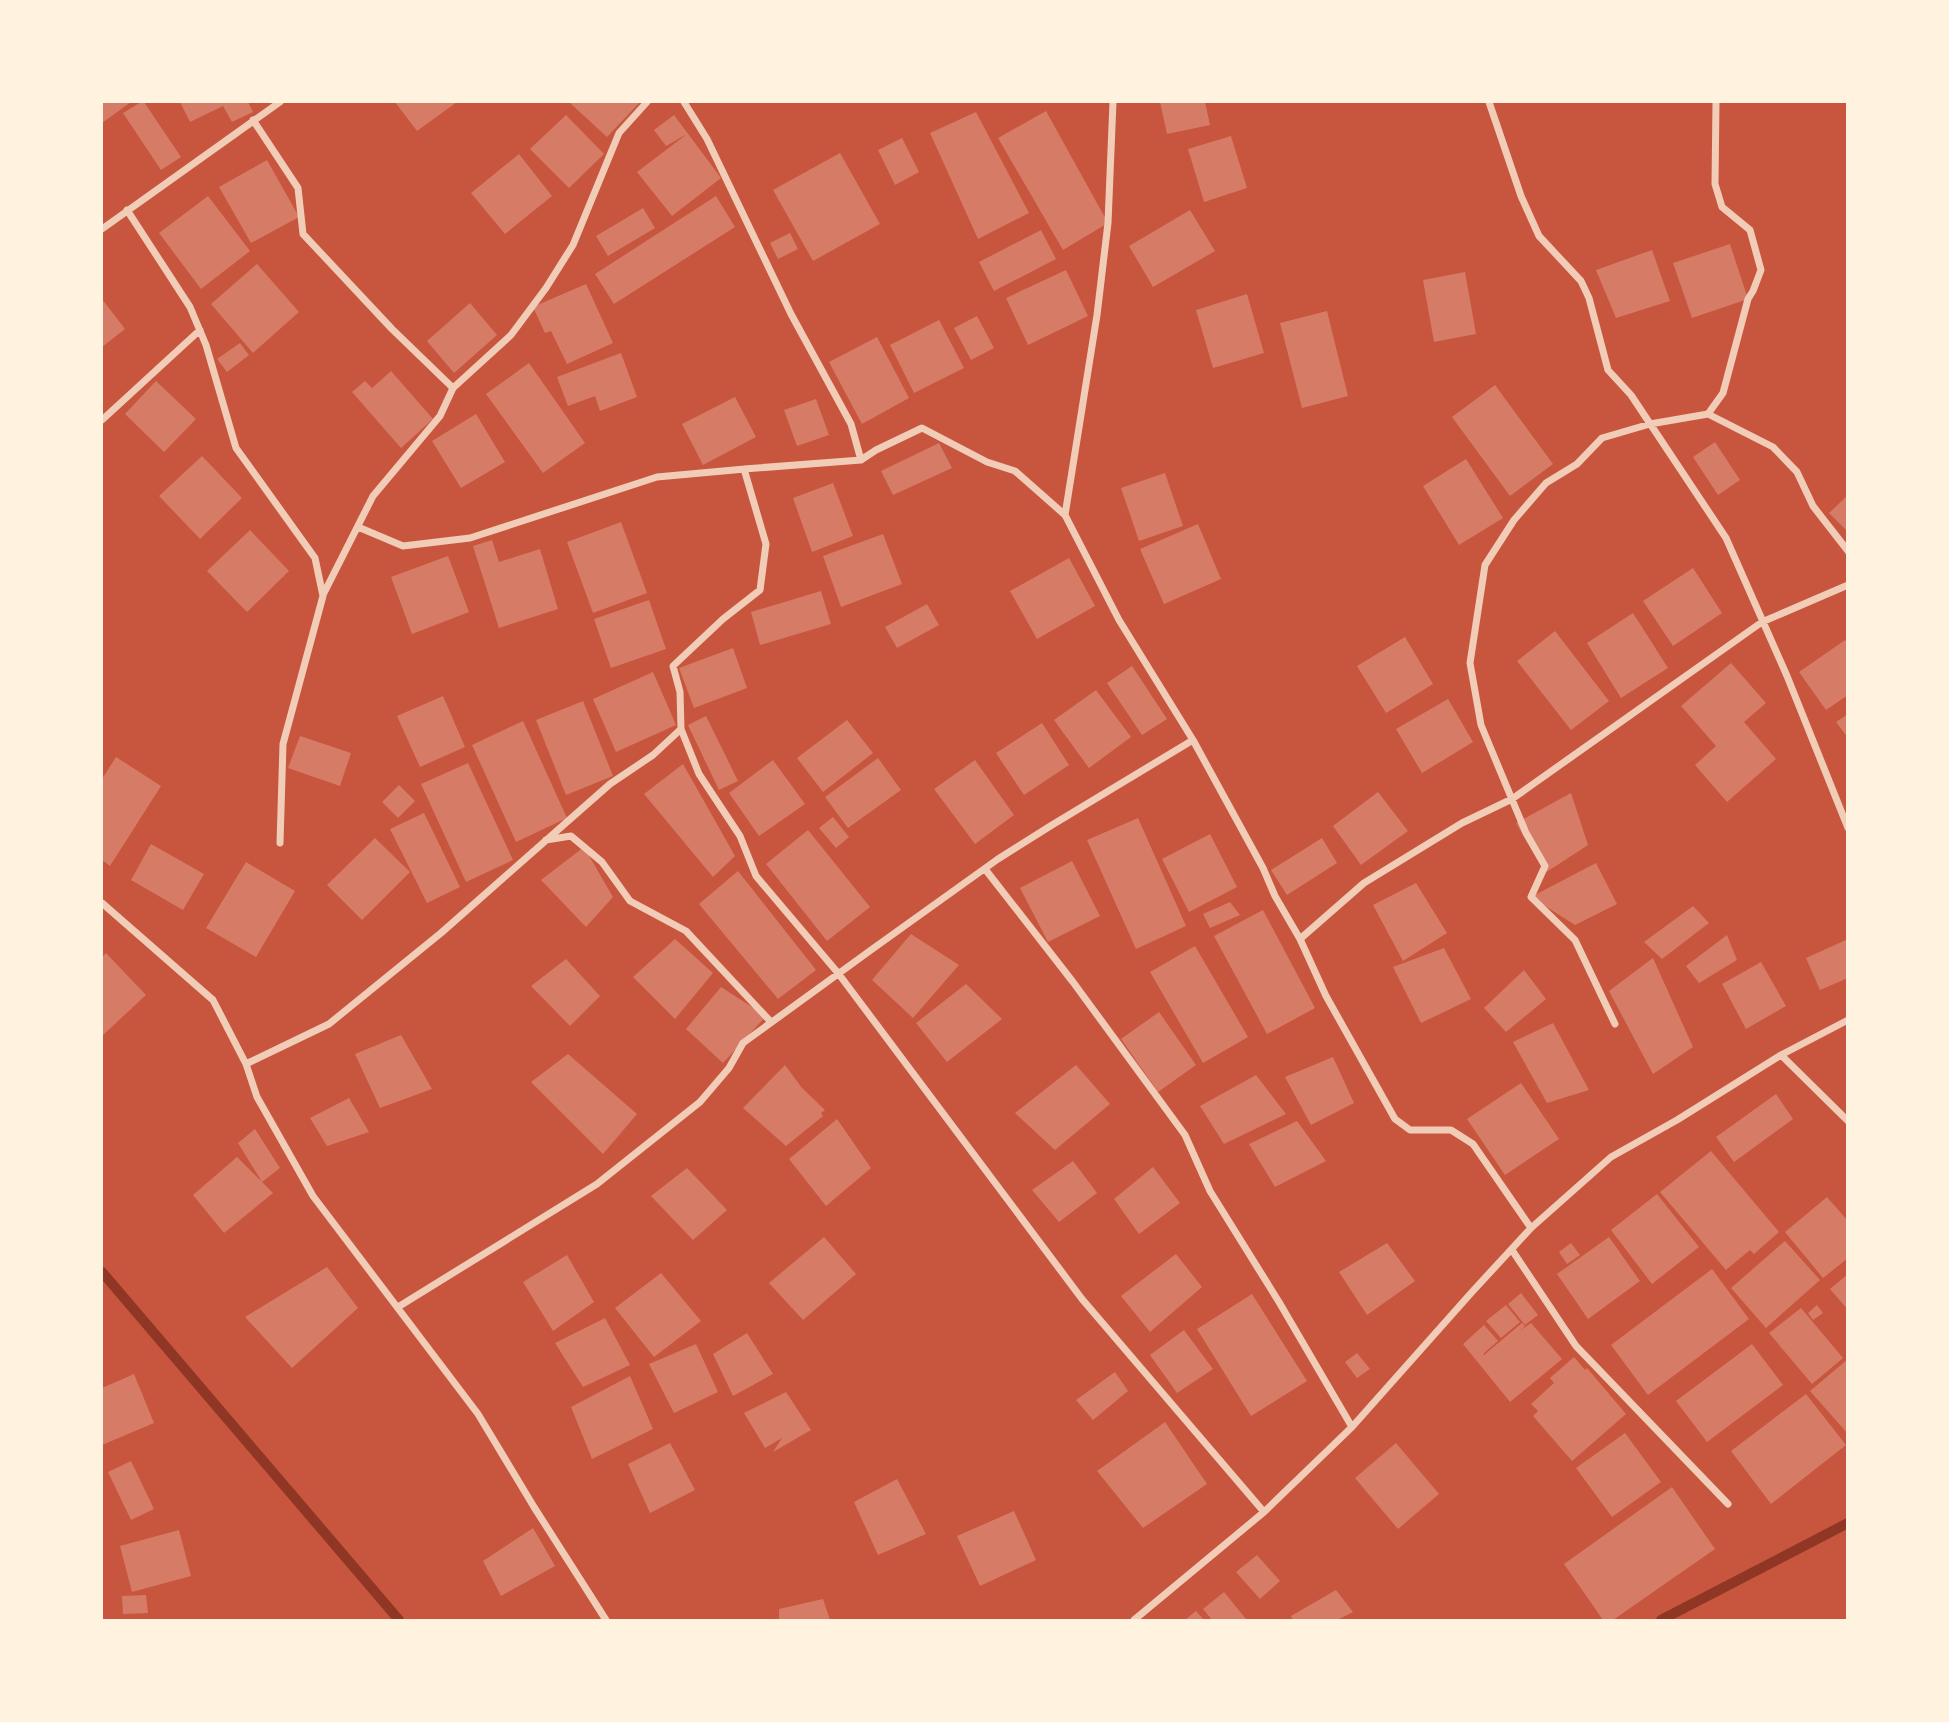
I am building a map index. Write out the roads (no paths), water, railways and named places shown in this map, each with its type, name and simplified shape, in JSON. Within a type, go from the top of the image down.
[{"type":"street","points":[[102,229],[280,102]]},
{"type":"street","points":[[280,843],[283,744],[323,596],[373,496],[440,416],[453,388],[511,335],[547,288],[573,245],[619,133],[647,102]]},
{"type":"street","points":[[684,102],[707,139],[790,314],[851,424],[861,460]]},
{"type":"street","points":[[1065,515],[1097,315],[1108,223],[1113,102]]},
{"type":"street","points":[[1489,102],[1521,196],[1539,236],[1581,281],[1589,298],[1608,370],[1631,395],[1726,538],[1787,676],[1847,828]]},
{"type":"street","points":[[1708,414],[1723,393],[1748,299],[1762,270],[1750,230],[1722,207],[1715,184],[1716,102]]},
{"type":"street","points":[[253,120],[298,188],[303,234],[392,329],[453,388]]},
{"type":"street","points":[[127,210],[190,307],[206,345],[236,448],[315,558],[323,596]]},
{"type":"street","points":[[102,420],[200,330]]},
{"type":"street","points":[[1615,1024],[1575,940],[1531,897],[1545,866],[1525,833],[1481,725],[1471,663],[1485,565],[1514,520],[1546,483],[1577,464],[1602,438],[1650,424],[1708,414],[1773,447],[1797,472],[1814,506],[1847,551]]},
{"type":"street","points":[[358,527],[403,546],[470,538],[657,477],[792,463],[861,460],[922,428],[986,462],[1015,471],[1065,515],[1119,620],[1193,740],[1263,868],[1326,996],[1395,1119],[1410,1130],[1451,1130],[1473,1144],[1531,1228]]},
{"type":"street","points":[[744,469],[766,544],[760,590],[723,619],[673,666],[680,692],[681,729],[699,774],[740,836],[756,876],[838,973],[1082,1299],[1264,1512]]},
{"type":"street","points":[[1300,939],[1364,883],[1462,823],[1512,799],[1762,622],[1847,585]]},
{"type":"street","points":[[246,1064],[329,1024],[441,933],[610,784],[653,755],[681,729]]},
{"type":"street","points":[[397,1307],[597,1184],[700,1102],[729,1068],[743,1043],[838,973],[1052,825],[1193,740]]},
{"type":"street","points":[[545,841],[571,836],[578,841],[602,862],[630,901],[686,931],[771,1022]]},
{"type":"street","points":[[985,869],[1073,982],[1185,1135],[1210,1191],[1352,1427]]},
{"type":"street","points":[[102,904],[213,1000],[246,1064],[257,1097],[313,1196],[478,1414],[606,1620]]},
{"type":"street","points":[[1133,1620],[1264,1512],[1352,1427],[1531,1228],[1611,1157],[1782,1055],[1847,1020]]},
{"type":"street","points":[[1782,1055],[1847,1121]]},
{"type":"street","points":[[1512,1250],[1576,1346],[1728,1504]]},
{"type":"waterway","points":[[102,1272],[399,1620]]},
{"type":"waterway","points":[[1661,1620],[1848,1523]]}]
